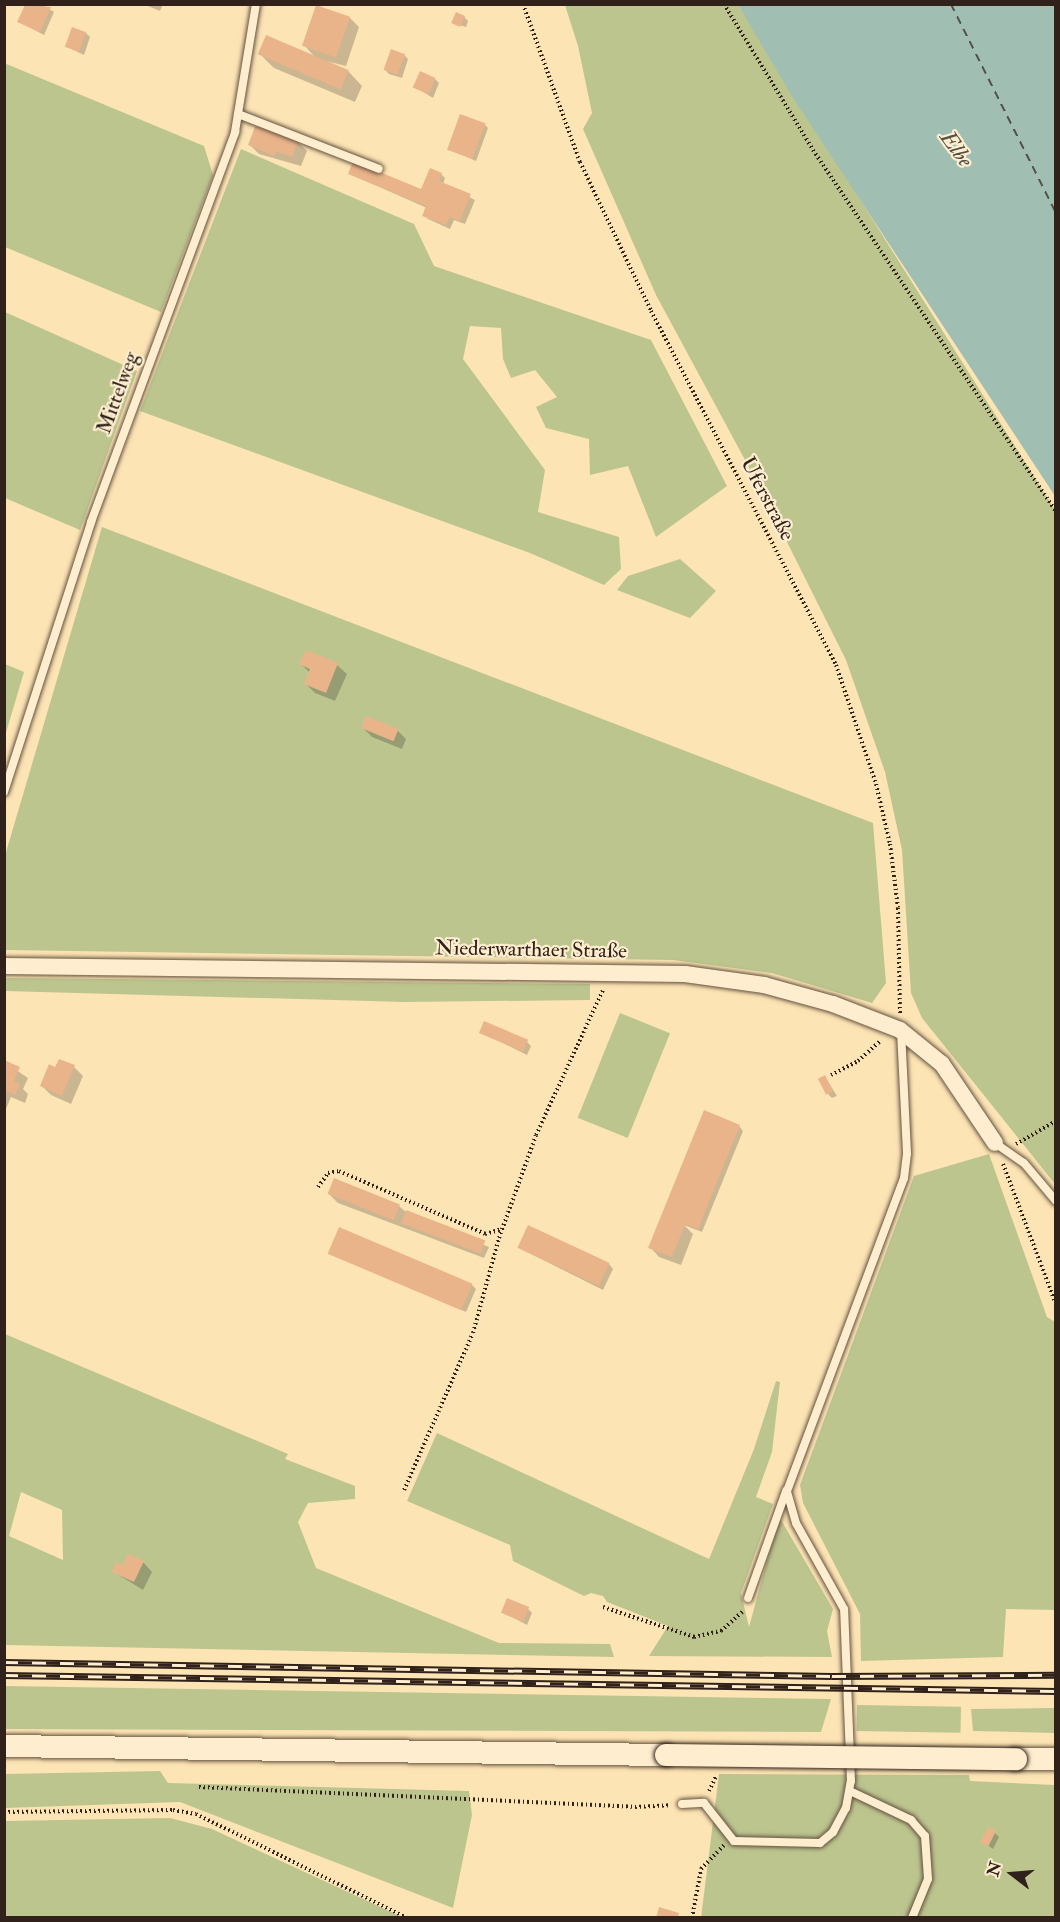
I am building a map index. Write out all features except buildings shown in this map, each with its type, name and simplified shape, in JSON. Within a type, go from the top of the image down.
[{"type":"main road","points":[[4,1746],[1056,1759]]},
{"type":"street","name":"Niederwarthaer Straße","points":[[4,966],[685,974],[764,985],[833,1004],[900,1030],[942,1064],[1000,1146]]},
{"type":"lane","name":"Mittelweg","points":[[4,792],[91,522],[235,132],[256,4]]},
{"type":"lane","points":[[238,114],[379,169]]},
{"type":"lane","points":[[748,1598],[904,1178],[907,1154],[900,1030]]},
{"type":"lane","points":[[1000,1146],[1024,1163],[1056,1202]]},
{"type":"lane","points":[[682,1804],[704,1803],[734,1841],[820,1843],[833,1832],[846,1808],[850,1791],[844,1609],[796,1523],[787,1491]]},
{"type":"lane","points":[[850,1791],[911,1820],[925,1836],[928,1879],[912,1917]]},
{"type":"path","name":"Uferstraße","points":[[523,4],[580,162],[651,311],[836,665],[876,784],[890,844],[898,908],[900,1030]]},
{"type":"path","points":[[724,4],[813,150],[1056,510]]},
{"type":"path","points":[[404,1490],[473,1333],[502,1229],[536,1135],[610,973]]},
{"type":"path","points":[[831,1075],[858,1061],[878,1041]]},
{"type":"path","points":[[1056,1121],[1000,1146],[1056,1304]]},
{"type":"path","points":[[318,1187],[328,1173],[339,1171],[485,1234],[502,1229]]},
{"type":"path","points":[[603,1607],[694,1637],[721,1631],[743,1614],[748,1598]]},
{"type":"path","points":[[199,1787],[635,1807],[682,1804]]},
{"type":"path","points":[[4,1812],[173,1810],[196,1814],[407,1917]]},
{"type":"path","points":[[692,1917],[701,1869],[720,1847],[734,1841]]},
{"type":"green space","points":[[565,5],[738,5],[1055,510],[1055,1184],[922,1018],[911,993],[902,850],[885,772],[846,660],[758,484],[656,295],[583,129],[592,113],[578,46]]},
{"type":"green space","points":[[4,63],[204,146],[213,175],[161,312],[5,247]]},
{"type":"green space","points":[[241,149],[414,224],[434,266],[651,340],[727,486],[656,537],[628,466],[590,475],[589,439],[546,428],[536,407],[557,397],[535,370],[511,378],[503,359],[501,328],[470,326],[463,359],[545,470],[538,512],[619,537],[621,569],[604,585],[530,553],[140,411]]},
{"type":"green space","points":[[5,312],[137,371],[80,530],[5,498]]},
{"type":"green space","points":[[102,527],[873,823],[886,983],[872,1003],[772,973],[673,960],[5,950],[4,859]]},
{"type":"green space","points":[[680,559],[716,591],[690,618],[617,590],[628,576]]},
{"type":"green space","points":[[5,664],[24,672],[5,736]]},
{"type":"green space","points":[[5,978],[590,984],[590,1000],[405,1002],[5,991]]},
{"type":"green space","points":[[620,1013],[670,1033],[628,1138],[578,1118]]},
{"type":"green space","points":[[989,1154],[1047,1317],[1055,1322],[1055,1610],[1006,1609],[1003,1657],[861,1661],[860,1614],[803,1503],[800,1485],[914,1176]]},
{"type":"green space","points":[[5,1334],[288,1454],[285,1459],[355,1486],[355,1499],[308,1503],[298,1522],[316,1568],[499,1643],[610,1644],[614,1657],[5,1645]],"holes":[[[21,1492],[62,1510],[63,1560],[9,1536]]]},
{"type":"green space","points":[[776,1381],[780,1382],[772,1452],[756,1497],[773,1504],[741,1593],[749,1627],[776,1528],[781,1520],[833,1609],[827,1631],[832,1657],[649,1656],[668,1626],[607,1602],[603,1596],[591,1593],[584,1596],[513,1561],[510,1545],[407,1501],[437,1433],[709,1559],[754,1449]]},
{"type":"green space","points":[[5,1686],[831,1699],[821,1732],[5,1729]]},
{"type":"green space","points":[[857,1705],[961,1707],[961,1733],[857,1731]]},
{"type":"green space","points":[[1055,1708],[1055,1733],[973,1731],[971,1709]]},
{"type":"green space","points":[[160,1771],[168,1783],[469,1791],[472,1815],[453,1908],[180,1802],[5,1808],[5,1774]]},
{"type":"green space","points":[[719,1774],[969,1775],[970,1781],[1055,1785],[1055,1917],[701,1918]]},
{"type":"green space","points":[[170,1818],[212,1829],[402,1917],[5,1917],[5,1821]]},
{"type":"water","name":"Elbe","points":[[738,5],[1055,5],[1055,496],[795,101]]},
{"type":"ferry route","points":[[951,4],[1056,213]]},
{"type":"railway","points":[[4,1662],[832,1676],[1056,1675]]},
{"type":"railway","points":[[4,1675],[1056,1691]]}]
